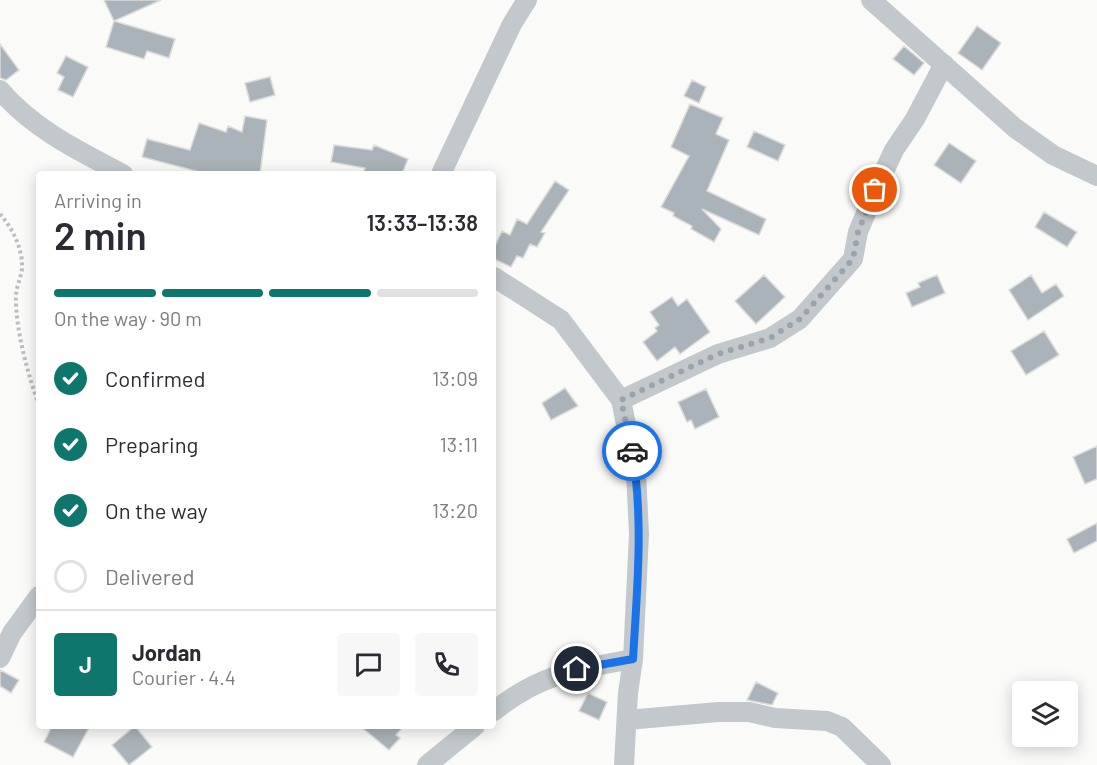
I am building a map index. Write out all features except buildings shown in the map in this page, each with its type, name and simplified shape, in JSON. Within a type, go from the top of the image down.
[{"type":"street","points":[[442,171],[512,24],[527,0]]},
{"type":"street","points":[[871,0],[1015,128],[1053,155],[1097,176]]},
{"type":"street","points":[[621,400],[718,354],[770,338],[800,319],[853,259],[858,232],[894,150],[915,119],[944,64]]},
{"type":"street","points":[[0,90],[17,110],[38,126],[117,171]]},
{"type":"street","points":[[496,278],[561,320],[621,400],[636,473],[639,534],[633,659],[628,693],[624,765]]},
{"type":"street","points":[[0,658],[12,633],[36,600]]},
{"type":"street","points":[[496,710],[542,680],[577,669],[633,659]]},
{"type":"street","points":[[627,720],[718,712],[749,712],[775,718],[827,721],[842,727],[881,765]]},
{"type":"street","points":[[427,765],[471,729]]},
{"type":"path","points":[[0,214],[21,251],[22,270],[16,296],[26,366],[36,396]]},
{"type":"way so far","points":[[632,451],[621,400],[718,354],[770,338],[800,319],[853,259],[858,232],[875,190]]},
{"type":"route","points":[[577,669],[633,659],[639,534],[636,473],[632,451]]}]
